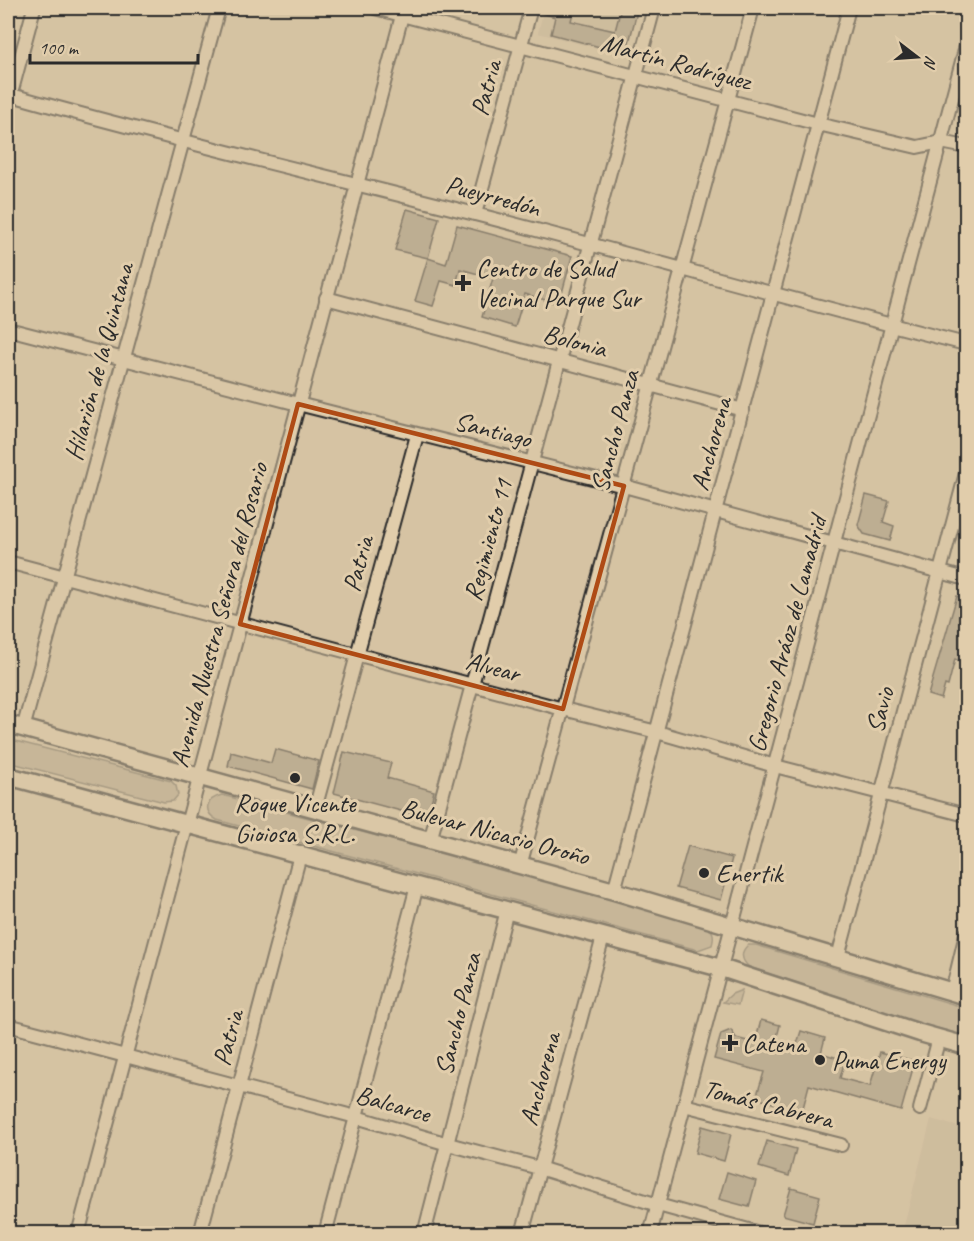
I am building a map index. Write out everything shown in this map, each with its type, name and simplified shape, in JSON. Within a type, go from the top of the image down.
[{"type":"main road","name":"Bulevar Nicasio Oroño","points":[[15,726],[614,891],[959,994]]},
{"type":"main road","points":[[9,781],[187,824],[721,968],[966,1046]]},
{"type":"street","points":[[8,98],[34,8]]},
{"type":"street","name":"Hilarión de la Quintana","points":[[15,726],[64,577],[219,8]]},
{"type":"street","name":"Martín Rodríguez","points":[[375,8],[403,11],[521,45],[818,124],[917,147],[941,142],[966,147]]},
{"type":"street","name":"Patria","points":[[475,214],[531,8]]},
{"type":"street","name":"Regimiento 11","points":[[430,842],[654,8]]},
{"type":"street","name":"Sancho Panza","points":[[520,866],[753,8]]},
{"type":"street","name":"Anchorena","points":[[614,891],[849,8]]},
{"type":"street","name":"Avenida Nuestra Señora del Rosario","points":[[78,1233],[403,11]]},
{"type":"street","name":"Gregorio Aráoz de Lamadrid","points":[[650,1233],[966,46]]},
{"type":"street","name":"Pueyrredón","points":[[8,98],[475,214],[966,344]]},
{"type":"street","name":"Bolonia","points":[[326,298],[743,410]]},
{"type":"street","name":"Santiago","points":[[8,329],[624,486],[966,579]]},
{"type":"street","name":"Patria","points":[[315,810],[417,435]]},
{"type":"street","name":"Savio","points":[[838,957],[966,473]]},
{"type":"street","name":"Alvear","points":[[8,562],[966,815]]},
{"type":"street","name":"Patria","points":[[200,1233],[300,855]]},
{"type":"street","points":[[325,1233],[417,886]]},
{"type":"street","name":"Sancho Panza","points":[[424,1233],[507,910]]},
{"type":"street","points":[[959,994],[966,934]]},
{"type":"street","name":"Anchorena","points":[[522,1233],[603,937]]},
{"type":"street","name":"Balcarce","points":[[8,1025],[356,1117],[539,1168],[658,1205],[763,1233]]},
{"type":"street","points":[[920,1108],[939,1038]]},
{"type":"street","name":"Tomás Cabrera","points":[[684,1106],[841,1145]]},
{"type":"highlighted area","points":[[298,404],[624,486],[563,709],[240,624]]},
{"type":"shaded area","points":[[544,8],[639,8],[626,56],[538,33]]},
{"type":"shaded area","points":[[8,739],[171,781],[176,786],[178,795],[173,801],[164,802],[8,762]]},
{"type":"shaded area","points":[[222,795],[706,923],[713,933],[712,945],[698,950],[217,820],[209,813],[208,806],[212,799]]},
{"type":"shaded area","points":[[748,945],[756,945],[966,1008],[966,1036],[922,1024],[749,967],[742,956]]},
{"type":"shaded area","points":[[742,990],[738,1005],[723,1002],[732,994]]},
{"type":"shaded area","points":[[931,1119],[966,1129],[966,1233],[902,1233]]},
{"type":"building","points":[[539,8],[574,8],[571,21],[615,31],[621,8],[638,8],[626,54],[551,34],[555,17],[538,12]]},
{"type":"building","points":[[407,209],[439,218],[428,258],[395,250]]},
{"type":"building","points":[[457,225],[572,256],[559,304],[525,294],[515,327],[482,317],[493,278],[460,269],[456,285],[441,281],[433,306],[415,301],[428,258],[446,264]]},
{"type":"building","points":[[866,495],[889,501],[883,522],[894,526],[890,541],[864,534],[858,525]]},
{"type":"building","points":[[957,596],[966,599],[966,636],[959,661],[955,659],[948,686],[945,685],[941,699],[928,695]]},
{"type":"building","name":"Roque Vicente Gioiosa S.R.L.","points":[[275,749],[319,761],[312,789],[228,766],[231,752],[271,763]]},
{"type":"building","points":[[344,752],[391,763],[387,778],[434,791],[427,818],[334,793]]},
{"type":"building","name":"Enertik","points":[[688,846],[732,858],[721,900],[676,888]]},
{"type":"building","points":[[761,1020],[780,1025],[776,1041],[796,1047],[801,1031],[825,1038],[821,1053],[845,1060],[840,1078],[870,1086],[880,1052],[915,1061],[901,1111],[809,1085],[802,1112],[756,1098],[764,1072],[714,1059],[721,1034],[731,1030],[736,1038],[755,1043]]},
{"type":"building","points":[[702,1126],[731,1134],[724,1161],[695,1153]]},
{"type":"building","points":[[767,1141],[796,1149],[789,1176],[759,1167]]},
{"type":"building","points":[[727,1172],[756,1181],[749,1207],[719,1199]]},
{"type":"building","points":[[791,1188],[820,1196],[813,1223],[783,1215]]},
{"type":"place","name":"Centro de Salud Vecinal Parque Sur","points":[[463,283]]},
{"type":"place","name":"Roque Vicente Gioiosa S.R.L.","points":[[295,778]]},
{"type":"place","name":"Enertik","points":[[704,873]]},
{"type":"place","name":"Catena","points":[[730,1043]]},
{"type":"place","name":"Puma Energy","points":[[820,1060]]}]
